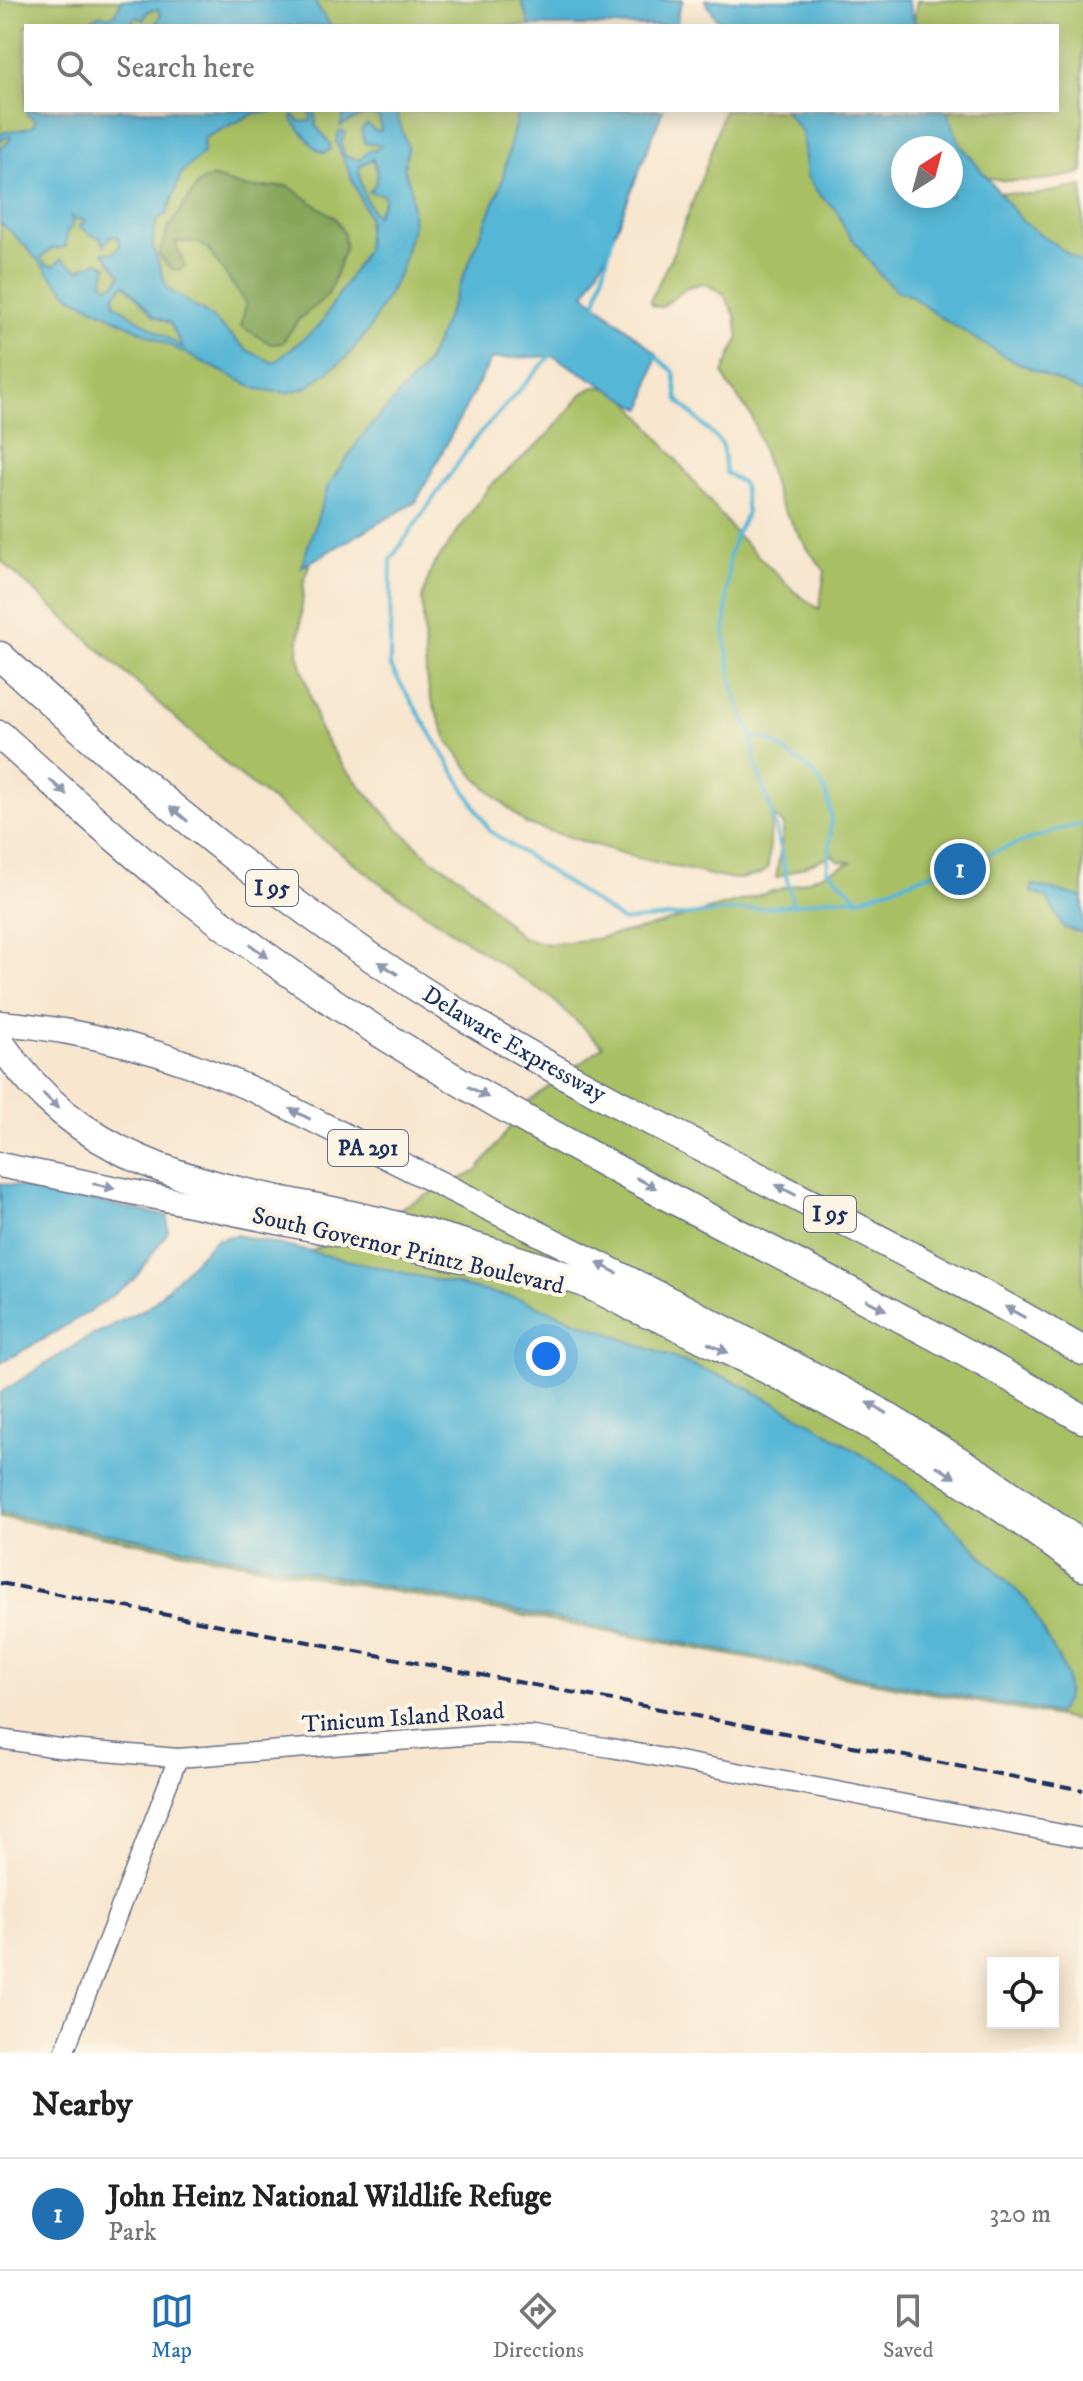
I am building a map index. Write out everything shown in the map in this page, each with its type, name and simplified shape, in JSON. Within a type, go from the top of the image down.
[{"type":"highway","name":"Delaware Expressway","points":[[0,656],[145,786],[280,894],[433,997],[575,1079],[964,1284],[1083,1351]]},
{"type":"highway","name":"I 95","points":[[0,735],[175,887],[294,976],[419,1057],[577,1147],[955,1346],[1083,1419]]},
{"type":"highway","points":[[0,1043],[34,1085],[68,1117],[109,1145],[156,1168],[205,1184],[386,1223],[476,1247],[585,1284],[648,1314]]},
{"type":"main road","name":"PA 291","points":[[0,1023],[116,1040],[233,1081],[677,1303],[870,1404],[987,1476],[1083,1543]]},
{"type":"main road","name":"South Governor Printz Boulevard","points":[[0,1165],[493,1265],[556,1282],[648,1314],[800,1388],[888,1436],[971,1489],[1083,1569]]},
{"type":"street","name":"Tinicum Island Road","points":[[0,1739],[58,1748],[178,1758],[466,1735],[522,1735],[611,1748],[1083,1838]]},
{"type":"street","points":[[64,2053],[178,1758]]},
{"type":"green space","points":[[0,0],[613,0],[608,24],[24,24],[24,112],[559,112],[434,349],[321,524],[304,582],[298,653],[320,731],[343,766],[396,826],[430,858],[463,879],[522,938],[549,944],[643,929],[801,883],[852,862],[839,861],[832,855],[776,878],[784,825],[772,814],[768,867],[763,873],[740,879],[723,878],[638,858],[526,824],[475,777],[448,741],[430,696],[422,597],[432,568],[489,487],[547,436],[583,393],[594,387],[614,388],[626,397],[736,534],[795,592],[819,609],[825,571],[779,502],[752,417],[723,373],[739,337],[735,315],[723,293],[703,283],[688,287],[662,307],[654,306],[650,301],[673,253],[723,112],[903,112],[903,136],[891,136],[891,208],[920,208],[1083,320],[1083,1722],[0,1517],[0,1433],[296,1259],[477,1171],[529,1102],[603,1046],[550,997],[380,883],[235,772],[0,560]]},
{"type":"green space","points":[[917,0],[1083,0],[1083,172],[1031,181],[979,175],[963,162],[963,136],[941,136],[923,112],[1059,112],[1059,24],[913,24]]},
{"type":"green space","points":[[211,177],[248,188],[288,186],[335,218],[344,234],[345,247],[327,296],[298,320],[282,343],[271,344],[241,326],[246,304],[208,249],[197,242],[175,242],[185,266],[180,270],[170,268],[159,255],[168,229],[199,183]]},
{"type":"green space","points":[[1083,186],[1083,306],[986,191],[1033,195]]},
{"type":"water","points":[[122,0],[313,0],[330,24],[155,24],[161,15],[158,9],[148,11],[144,20],[137,17],[131,24],[84,24],[101,14],[108,17],[115,14]]},
{"type":"water","points":[[521,0],[683,0],[677,24],[529,24]]},
{"type":"water","points":[[705,0],[908,0],[915,24],[725,24],[716,18]]},
{"type":"water","points":[[27,112],[268,112],[253,114],[204,138],[203,153],[181,174],[167,214],[158,219],[153,247],[167,288],[210,316],[247,350],[274,363],[320,325],[366,250],[368,216],[336,142],[339,131],[346,132],[341,143],[345,156],[360,160],[370,150],[375,151],[382,145],[365,143],[361,130],[367,124],[375,131],[381,131],[379,117],[363,116],[340,126],[345,112],[396,112],[408,147],[404,169],[411,188],[413,226],[400,272],[369,330],[346,358],[306,388],[287,393],[257,389],[72,297],[0,223],[0,149],[11,139],[10,136],[0,140],[0,135],[25,129],[34,125],[35,120]],"holes":[[[373,159],[375,184],[369,192],[382,194],[385,198],[376,216],[369,205],[359,172],[360,166]],[[71,216],[75,220],[82,219],[85,222],[79,226],[100,237],[104,245],[111,236],[118,237],[120,246],[113,253],[103,252],[121,275],[116,283],[108,286],[103,282],[107,266],[97,262],[79,270],[61,259],[55,266],[46,265],[41,258],[51,249],[66,247],[67,231],[73,227]],[[125,284],[154,316],[170,323],[183,348],[115,304],[114,295]]]},
{"type":"water","points":[[310,112],[315,112],[316,126],[330,143],[330,150],[324,153],[315,148],[292,120],[293,114],[300,122],[311,121]]},
{"type":"water","points":[[518,112],[662,112],[606,255],[585,294],[657,354],[643,409],[553,356],[491,359],[416,502],[301,567],[328,486],[364,433],[427,364],[501,186]]},
{"type":"water","points":[[786,112],[948,112],[957,136],[891,136],[891,208],[963,208],[963,148],[1022,221],[1083,264],[1083,393],[1002,355],[911,296],[897,291],[880,275],[845,229],[837,211],[819,194],[807,176],[802,132]]},
{"type":"water","points":[[1033,885],[1083,897],[1083,933],[1064,928],[1047,898],[1031,892]]},
{"type":"water","points":[[0,1183],[168,1216],[168,1232],[134,1279],[101,1304],[0,1363]]},
{"type":"water","points":[[236,1235],[520,1299],[734,1381],[813,1423],[908,1485],[1028,1602],[1067,1675],[1067,1698],[1057,1714],[0,1513],[0,1393],[85,1339],[150,1306],[215,1240]]},
{"type":"waterway","points":[[595,307],[613,235]]},
{"type":"waterway","points":[[554,352],[475,439],[391,559],[390,666],[490,831],[623,921],[793,905],[831,898],[859,899],[1057,830],[1083,824]]},
{"type":"waterway","points":[[653,354],[674,372],[678,400],[722,444],[726,473],[743,484],[747,513],[729,556],[725,638],[734,691],[752,737],[755,761],[772,813],[793,905]]},
{"type":"waterway","points":[[752,737],[774,744],[809,769],[820,782],[826,793],[831,818],[827,869],[857,897]]},
{"type":"railway","points":[[0,1583],[1083,1790]]},
{"type":"place","name":"John Heinz National Wildlife Refuge","points":[[960,869]]}]
